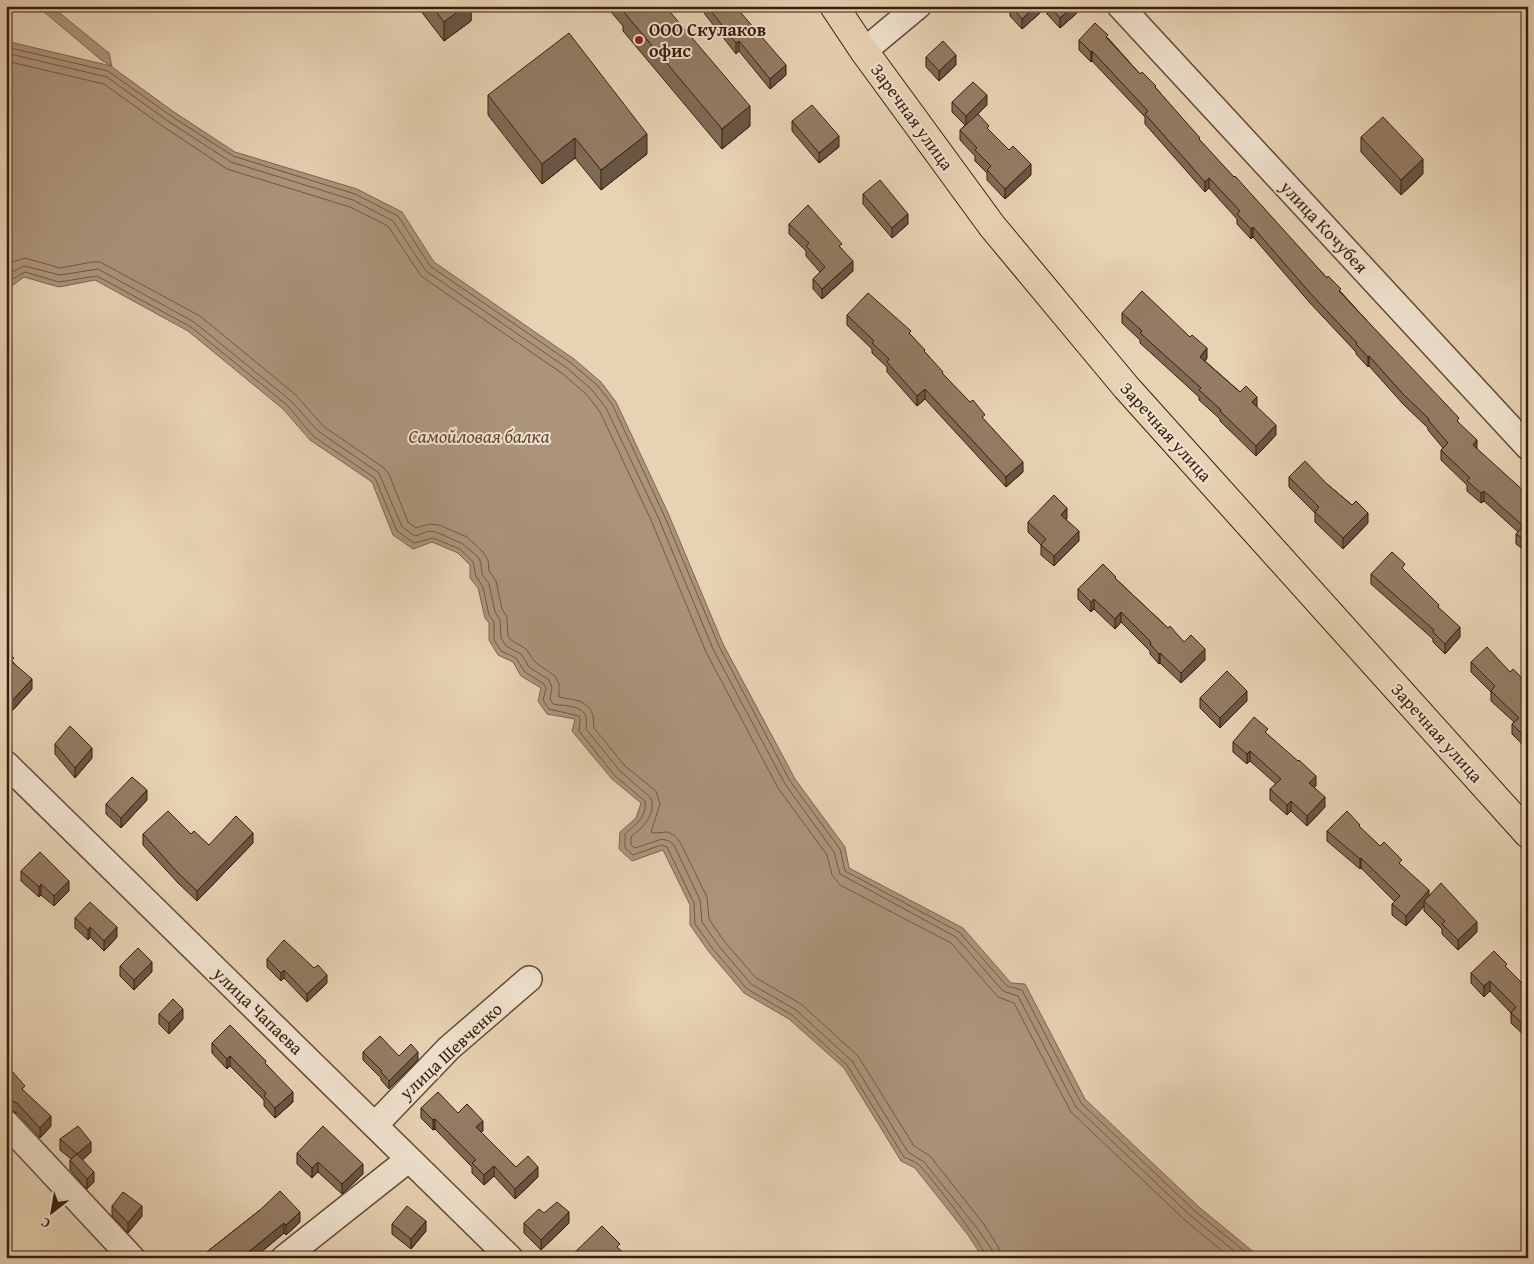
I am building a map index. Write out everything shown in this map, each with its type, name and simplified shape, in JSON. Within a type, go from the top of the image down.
[{"type":"main road","name":"Заречная улица","points":[[834,6],[864,52],[992,226],[1126,388],[1528,834]]},
{"type":"street","points":[[864,52],[918,6]]},
{"type":"street","name":"улица Кочубея","points":[[1120,6],[1528,447]]},
{"type":"street","name":"улица Чапаева","points":[[6,764],[510,1258]]},
{"type":"street","name":"улица Шевченко","points":[[374,1125],[449,1048],[529,979]]},
{"type":"street","points":[[6,1123],[132,1258]]},
{"type":"street","points":[[284,1258],[409,1158]]},
{"type":"water","name":"Самойловая балка","points":[[37,6],[51,6],[109,53],[112,67],[174,112],[235,152],[357,189],[402,212],[434,262],[574,359],[601,382],[616,402],[668,513],[723,644],[795,779],[845,847],[849,868],[963,928],[1011,983],[1025,984],[1085,1099],[1200,1208],[1261,1258],[983,1258],[968,1235],[915,1168],[901,1161],[844,1068],[789,1019],[744,993],[709,952],[690,925],[690,905],[663,850],[632,861],[619,849],[620,832],[636,818],[641,803],[612,779],[572,731],[575,719],[547,714],[538,701],[541,688],[521,676],[513,662],[498,655],[489,640],[489,623],[485,618],[478,588],[470,578],[470,565],[458,553],[432,542],[413,549],[393,535],[372,482],[310,440],[283,409],[188,331],[95,280],[59,287],[24,277],[13,285],[6,282],[6,41],[111,66]]},
{"type":"building","points":[[432,6],[465,6],[444,22]]},
{"type":"building","points":[[624,6],[665,6],[750,106],[722,129],[623,11],[626,9]]},
{"type":"building","points":[[707,6],[735,6],[786,65],[770,79],[739,41],[736,43]]},
{"type":"building","points":[[1011,6],[1036,6],[1022,19]]},
{"type":"building","points":[[1049,6],[1074,6],[1060,18]]},
{"type":"building","points":[[1095,23],[1108,35],[1106,37],[1140,74],[1142,72],[1156,86],[1199,139],[1327,278],[1328,276],[1341,289],[1339,291],[1459,418],[1457,421],[1477,440],[1473,445],[1527,494],[1524,497],[1528,501],[1528,542],[1516,534],[1523,526],[1484,491],[1481,493],[1467,481],[1470,478],[1441,450],[1448,443],[1429,419],[1356,344],[1253,227],[1251,229],[1237,214],[1240,211],[1209,178],[1205,182],[1145,114],[1148,111],[1092,51],[1079,40]]},
{"type":"building","points":[[569,33],[647,134],[601,170],[575,138],[542,164],[488,95]]},
{"type":"building","points":[[943,41],[956,55],[939,71],[926,57]]},
{"type":"building","points":[[973,82],[987,95],[966,116],[952,102]]},
{"type":"building","points":[[812,105],[839,136],[819,153],[792,121]]},
{"type":"building","points":[[978,114],[989,126],[987,128],[1009,150],[1013,146],[1031,164],[1005,189],[987,170],[991,166],[975,150],[977,148],[960,130]]},
{"type":"building","points":[[1383,117],[1423,159],[1401,180],[1361,137]]},
{"type":"building","points":[[880,180],[908,214],[892,228],[863,194]]},
{"type":"building","points":[[808,205],[842,244],[839,246],[853,261],[822,289],[813,279],[825,267],[806,246],[809,243],[789,224]]},
{"type":"building","points":[[1142,291],[1190,337],[1192,335],[1207,348],[1200,357],[1240,392],[1246,386],[1257,397],[1252,402],[1276,425],[1256,446],[1199,390],[1201,388],[1140,333],[1142,331],[1122,313]]},
{"type":"building","points":[[868,293],[911,331],[909,333],[925,350],[942,373],[970,402],[973,400],[985,415],[982,417],[1023,462],[1006,477],[925,389],[917,396],[887,362],[889,359],[872,343],[874,341],[847,315]]},
{"type":"building","points":[[1305,461],[1327,484],[1352,505],[1356,501],[1368,513],[1343,538],[1315,512],[1319,507],[1289,477]]},
{"type":"building","points":[[1054,495],[1067,508],[1061,515],[1079,531],[1054,556],[1041,545],[1046,539],[1028,522]]},
{"type":"building","points":[[1392,552],[1405,564],[1402,568],[1439,605],[1438,607],[1460,627],[1445,644],[1433,632],[1434,630],[1371,574]]},
{"type":"building","points":[[1103,564],[1115,578],[1168,628],[1170,626],[1184,642],[1191,635],[1205,649],[1181,673],[1159,654],[1150,644],[1151,642],[1121,612],[1115,619],[1094,599],[1091,602],[1078,589]]},
{"type":"building","points":[[1487,647],[1510,672],[1513,669],[1528,684],[1528,740],[1512,724],[1519,718],[1491,691],[1495,686],[1471,662]]},
{"type":"building","points":[[6,652],[14,658],[11,661],[32,679],[12,701],[6,696]]},
{"type":"building","points":[[1227,671],[1247,691],[1220,718],[1200,698]]},
{"type":"building","points":[[1254,717],[1268,729],[1265,732],[1316,776],[1309,783],[1325,797],[1307,816],[1291,801],[1287,805],[1270,789],[1281,779],[1250,751],[1247,754],[1233,742]]},
{"type":"building","points":[[70,726],[92,748],[75,768],[55,744]]},
{"type":"building","points":[[132,777],[147,790],[121,818],[106,804]]},
{"type":"building","points":[[168,811],[191,834],[194,831],[209,845],[236,816],[253,833],[197,891],[143,834]]},
{"type":"building","points":[[1347,811],[1359,826],[1380,846],[1384,842],[1402,860],[1399,863],[1429,890],[1406,916],[1392,904],[1400,896],[1361,858],[1327,831]]},
{"type":"building","points":[[40,852],[69,881],[54,896],[41,884],[39,887],[21,871]]},
{"type":"building","points":[[1441,883],[1477,922],[1458,940],[1442,924],[1445,921],[1424,901]]},
{"type":"building","points":[[90,902],[117,927],[104,941],[90,927],[88,930],[75,918]]},
{"type":"building","points":[[284,940],[314,968],[318,965],[327,975],[307,994],[284,970],[281,973],[267,959]]},
{"type":"building","points":[[138,948],[152,962],[134,980],[120,966]]},
{"type":"building","points":[[1494,951],[1507,964],[1505,966],[1528,989],[1528,1025],[1526,1027],[1511,1013],[1516,1007],[1490,981],[1484,986],[1471,973]]},
{"type":"building","points":[[173,999],[183,1009],[169,1023],[159,1014]]},
{"type":"building","points":[[230,1025],[266,1061],[265,1063],[293,1092],[275,1108],[264,1096],[266,1093],[230,1056],[227,1059],[212,1043]]},
{"type":"building","points":[[380,1036],[399,1056],[411,1044],[418,1052],[389,1081],[363,1052]]},
{"type":"building","points":[[11,1070],[25,1086],[22,1089],[51,1116],[40,1128],[17,1103],[6,1098],[6,1075]]},
{"type":"building","points":[[438,1092],[458,1113],[467,1104],[483,1121],[476,1127],[516,1167],[528,1156],[538,1167],[515,1189],[494,1166],[484,1175],[472,1163],[476,1160],[435,1119],[433,1120],[421,1108]]},
{"type":"building","points":[[78,1126],[91,1142],[77,1154],[60,1139]]},
{"type":"building","points":[[323,1126],[363,1164],[342,1184],[318,1162],[312,1168],[297,1153]]},
{"type":"building","points":[[77,1154],[94,1172],[87,1179],[70,1160]]},
{"type":"building","points":[[280,1191],[300,1212],[286,1225],[284,1223],[241,1258],[205,1258],[203,1255],[260,1210]]},
{"type":"building","points":[[123,1192],[142,1206],[128,1223],[112,1206]]},
{"type":"building","points":[[557,1202],[569,1212],[541,1240],[524,1223],[539,1209],[544,1213]]},
{"type":"building","points":[[407,1206],[426,1221],[411,1239],[392,1224]]},
{"type":"building","points":[[602,1226],[620,1244],[617,1247],[629,1258],[574,1258],[572,1255]]},
{"type":"place","name":"ООО Скулаков офис","points":[[639,40]]}]
